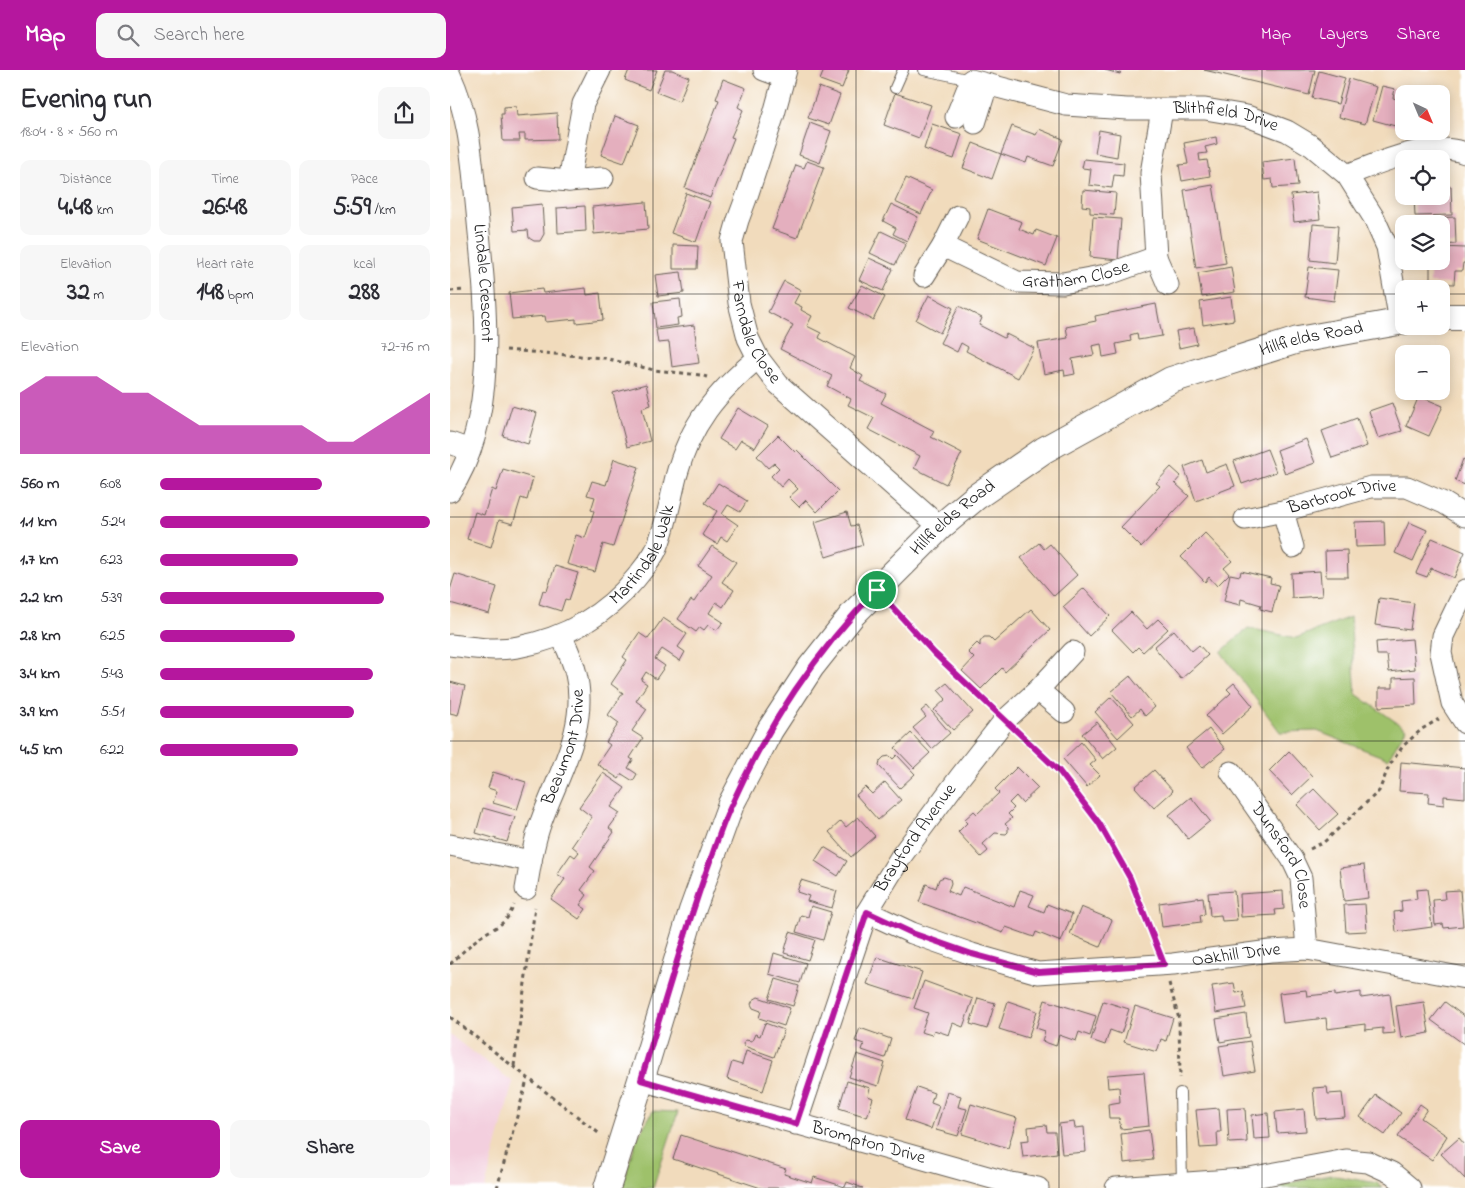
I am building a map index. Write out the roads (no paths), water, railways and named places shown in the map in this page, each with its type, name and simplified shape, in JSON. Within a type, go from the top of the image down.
[{"type":"street","points":[[569,181],[583,104],[600,70]]},
{"type":"street","name":"Farndale Close","points":[[778,72],[774,114],[732,241],[738,304],[748,338],[758,358],[778,384],[940,527]]},
{"type":"street","name":"Lindale Crescent","points":[[450,75],[465,113],[470,141],[484,288],[486,349],[480,413],[476,431],[463,468],[450,491]]},
{"type":"street","points":[[966,120],[979,82]]},
{"type":"street","name":"Blithfield Drive","points":[[979,82],[1066,105],[1162,110],[1204,108],[1247,116],[1287,131],[1312,146],[1347,175],[1374,218],[1387,247],[1395,287]]},
{"type":"street","points":[[1162,110],[1151,173],[1156,257],[1168,285]]},
{"type":"street","points":[[1347,175],[1410,152],[1432,150],[1465,153]]},
{"type":"street","points":[[537,178],[569,181],[602,178]]},
{"type":"street","points":[[924,276],[943,246],[958,216]]},
{"type":"street","name":"Gratham Close","points":[[943,246],[1017,282],[1063,283],[1106,275],[1156,257]]},
{"type":"street","points":[[1450,317],[1465,317]]},
{"type":"street","name":"Hillfields Road","points":[[607,1188],[692,911],[731,804],[770,730],[811,667],[853,614],[940,527],[976,497],[1044,450],[1171,380],[1298,340],[1395,323]]},
{"type":"street","name":"Martindale Walk","points":[[450,645],[489,649],[517,648],[561,635],[586,623],[608,608],[628,588],[655,552],[661,536],[678,468],[689,439],[712,402],[733,378],[758,358]]},
{"type":"street","points":[[450,443],[470,450]]},
{"type":"street","name":"Barbrook Drive","points":[[1245,519],[1283,511],[1371,487],[1407,487],[1444,503],[1465,516]]},
{"type":"street","points":[[1283,511],[1293,547]]},
{"type":"street","points":[[1461,716],[1452,703],[1441,653],[1443,636],[1465,590]]},
{"type":"street","name":"Beaumont Drive","points":[[526,889],[540,823],[573,741],[579,715],[577,676],[561,635]]},
{"type":"street","name":"Brayford Avenue","points":[[796,1124],[867,912],[902,855],[1004,721],[1038,690],[1073,652]]},
{"type":"street","points":[[1038,690],[1064,712]]},
{"type":"street","name":"Dunsford Close","points":[[1231,772],[1292,859],[1300,878],[1307,949]]},
{"type":"street","points":[[450,845],[531,861]]},
{"type":"street","name":"Oakhill Drive","points":[[867,912],[912,933],[972,954],[1038,972],[1164,964],[1270,951],[1307,949],[1465,978]]},
{"type":"street","name":"Brompton Drive","points":[[641,1080],[1006,1182],[1038,1188]]},
{"type":"street","points":[[1116,1188],[1244,1179],[1346,1160],[1368,1162],[1392,1173],[1410,1188]]},
{"type":"lane","points":[[895,88],[903,70]]},
{"type":"lane","points":[[924,70],[979,82]]},
{"type":"lane","points":[[1180,1093],[1182,1183]]}]
